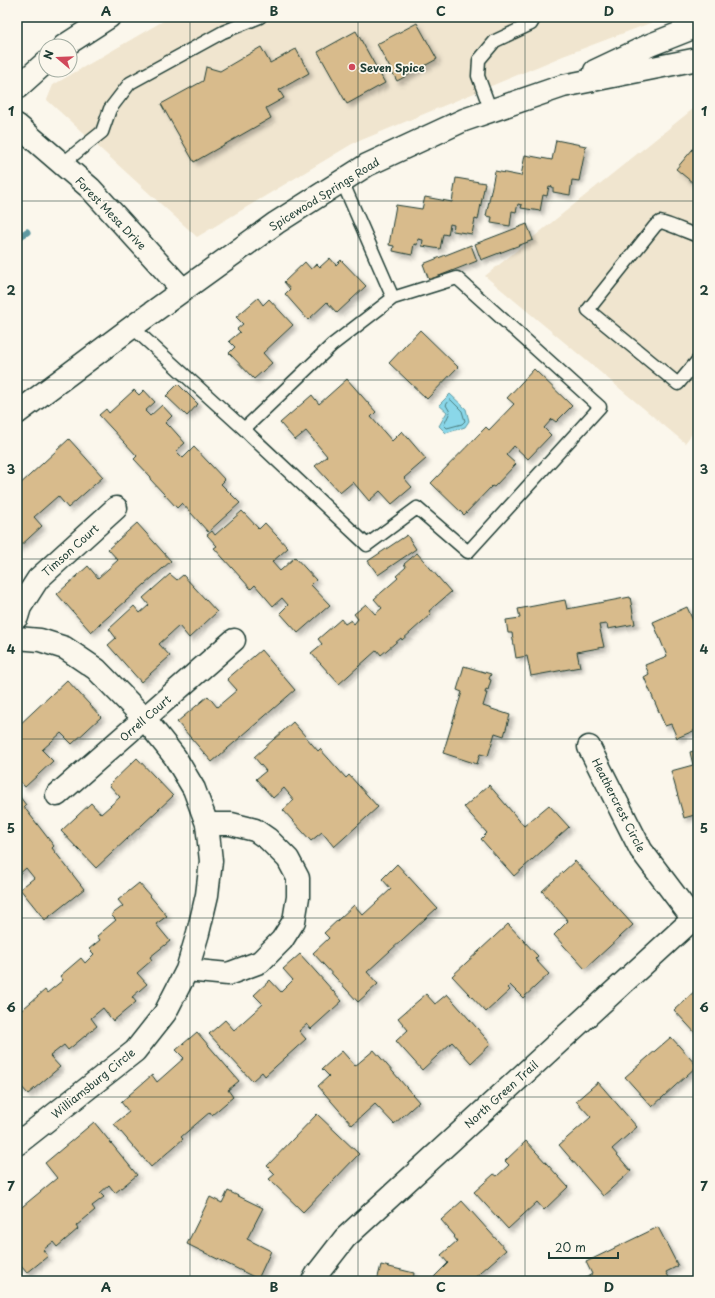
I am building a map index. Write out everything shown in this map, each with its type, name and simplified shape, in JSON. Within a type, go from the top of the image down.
[{"type":"street","points":[[76,38],[109,17]]},
{"type":"street","points":[[563,86],[650,45],[698,26]]},
{"type":"street","name":"Spicewood Springs Road","points":[[17,413],[132,327],[276,223],[367,165],[464,120],[563,86],[698,59]]},
{"type":"street","points":[[17,88],[38,69]]},
{"type":"street","name":"Forest Mesa Drive","points":[[17,125],[90,188],[183,290]]},
{"type":"street","name":"Timson Court","points":[[17,617],[20,607],[38,579],[116,508]]},
{"type":"street","name":"Williamsburg Circle","points":[[17,638],[40,640],[65,648],[96,669],[144,719],[175,757],[194,789],[207,824],[211,862],[207,895],[187,970],[165,1013],[134,1051],[17,1144]]},
{"type":"street","name":"Orrell Court","points":[[57,796],[234,640]]},
{"type":"street","name":"Heathercrest Circle","points":[[589,747],[641,850],[696,917]]},
{"type":"street","points":[[187,970],[228,974],[260,962],[282,940],[294,920],[298,896],[298,878],[292,866],[288,859],[268,839],[255,830],[231,824],[207,824]]},
{"type":"street","name":"North Green Trail","points":[[313,1281],[345,1238],[696,917]]},
{"type":"lane","points":[[62,164],[102,132],[110,109],[130,84],[223,32],[260,17]]},
{"type":"lane","points":[[491,111],[478,76],[479,60],[495,41],[531,24],[535,17]]},
{"type":"lane","points":[[342,181],[393,298]]},
{"type":"lane","points":[[698,236],[682,231],[665,222],[660,222],[655,226],[588,310],[678,384],[698,360]]},
{"type":"lane","points":[[132,327],[244,429],[367,545],[417,508],[468,552],[600,407],[457,278],[393,298],[332,345],[244,429]]},
{"type":"shaded area","points":[[170,17],[666,17],[563,56],[352,144],[197,237],[47,100],[53,85],[65,78],[78,78],[78,70]]},
{"type":"shaded area","points":[[698,105],[698,426],[685,443],[485,276]]},
{"type":"water","points":[[450,394],[466,409],[469,421],[465,427],[446,433],[439,426],[447,412],[439,405]]},
{"type":"building","points":[[417,23],[437,59],[397,81],[377,44]]},
{"type":"building","name":"Seven Spice","points":[[356,31],[385,83],[347,104],[318,52]]},
{"type":"building","points":[[261,47],[270,63],[296,49],[309,73],[279,90],[284,98],[266,108],[271,118],[194,162],[161,104],[203,81],[206,67],[220,71]]},
{"type":"building","points":[[556,140],[586,146],[579,181],[572,180],[570,195],[553,192],[553,187],[549,186],[547,196],[543,195],[540,211],[521,208],[522,205],[518,204],[516,212],[512,211],[510,226],[491,223],[492,217],[486,216],[495,171],[521,176],[525,155],[552,160]]},
{"type":"building","points":[[698,143],[698,187],[676,169]]},
{"type":"building","points":[[456,178],[485,183],[478,220],[475,219],[472,234],[453,231],[454,225],[450,224],[448,235],[443,234],[440,249],[422,246],[423,240],[418,239],[417,245],[414,244],[412,255],[393,251],[394,246],[389,245],[396,205],[422,209],[425,197],[452,202]]},
{"type":"building","points":[[527,224],[533,240],[481,260],[475,244]]},
{"type":"building","points":[[471,245],[477,261],[429,280],[423,264]]},
{"type":"building","points":[[330,258],[336,265],[341,260],[366,286],[337,313],[327,302],[308,320],[285,294],[290,289],[284,282],[305,262],[311,269],[317,264],[320,267]]},
{"type":"building","points":[[258,298],[263,305],[269,299],[293,325],[263,353],[272,363],[254,379],[229,353],[235,347],[229,341],[240,332],[237,329],[243,324],[236,317]]},
{"type":"building","points":[[420,330],[458,367],[427,399],[389,363]]},
{"type":"building","points":[[534,369],[572,406],[556,422],[552,419],[544,428],[551,435],[528,459],[514,446],[506,455],[516,464],[464,515],[431,483],[486,427],[489,430],[514,404],[507,398]]},
{"type":"building","points":[[347,379],[376,412],[371,417],[392,441],[402,431],[426,459],[404,478],[412,487],[392,504],[380,491],[369,501],[353,482],[340,493],[315,466],[327,456],[306,431],[295,440],[280,423],[312,395],[319,404]]},
{"type":"building","points":[[178,384],[198,404],[187,416],[166,396]]},
{"type":"building","points":[[134,390],[139,395],[144,390],[155,402],[145,411],[150,416],[162,405],[172,416],[165,423],[169,427],[170,426],[185,443],[176,451],[183,458],[194,447],[225,480],[221,484],[240,503],[208,532],[182,503],[177,508],[134,459],[137,456],[99,415],[106,409],[109,413]]},
{"type":"building","points":[[69,439],[103,477],[68,508],[58,496],[34,517],[42,526],[17,549],[17,487]]},
{"type":"building","points":[[242,511],[259,529],[265,523],[288,548],[272,562],[280,571],[295,557],[316,580],[311,585],[330,605],[298,633],[280,613],[288,605],[282,598],[273,606],[255,585],[251,589],[214,548],[217,546],[207,535],[212,531],[215,535]]},
{"type":"building","points":[[137,523],[171,561],[91,632],[57,594],[88,566],[98,578],[118,560],[108,549]]},
{"type":"building","points":[[407,535],[416,549],[378,575],[368,561]]},
{"type":"building","points":[[417,553],[451,592],[429,611],[431,614],[402,640],[401,638],[381,655],[377,650],[339,684],[311,653],[322,644],[318,639],[341,619],[345,624],[351,620],[354,624],[358,619],[354,614],[366,604],[375,614],[382,608],[374,599],[398,578],[396,576],[406,567],[404,564]]},
{"type":"building","points":[[170,574],[177,580],[183,575],[217,612],[189,638],[179,626],[159,644],[170,656],[141,682],[108,645],[116,638],[109,629],[134,606],[140,613],[149,605],[143,598]]},
{"type":"building","points":[[630,597],[635,624],[608,629],[607,624],[599,625],[604,647],[577,652],[580,667],[531,676],[527,656],[516,658],[512,633],[508,633],[506,620],[520,618],[518,609],[565,600],[567,609]]},
{"type":"building","points":[[687,607],[698,632],[698,729],[677,738],[671,724],[665,726],[644,677],[649,674],[645,665],[667,656],[653,622]]},
{"type":"building","points":[[261,650],[295,690],[212,762],[177,722],[208,696],[217,707],[237,690],[227,679]]},
{"type":"building","points":[[464,666],[491,674],[489,679],[491,680],[488,690],[486,689],[485,693],[487,693],[483,706],[510,715],[504,736],[495,733],[488,756],[480,754],[477,764],[443,753],[462,692],[457,690]]},
{"type":"building","points":[[67,680],[101,717],[72,744],[61,733],[42,750],[53,761],[25,787],[17,778],[17,727]]},
{"type":"building","points":[[293,722],[318,751],[320,749],[346,778],[349,775],[378,807],[334,847],[322,832],[311,841],[283,810],[294,800],[284,788],[273,798],[256,779],[266,771],[254,757]]},
{"type":"building","points":[[698,750],[698,814],[684,818],[671,771],[693,765],[690,752]]},
{"type":"building","points":[[137,758],[173,796],[96,868],[61,831],[91,803],[101,814],[120,797],[109,785]]},
{"type":"building","points":[[489,785],[524,826],[549,805],[569,827],[514,876],[481,839],[487,833],[464,807]]},
{"type":"building","points":[[17,793],[26,805],[24,807],[54,846],[52,848],[84,889],[45,920],[20,889],[34,878],[26,868],[17,876]]},
{"type":"building","points":[[575,861],[633,925],[585,969],[554,935],[568,921],[542,891]]},
{"type":"building","points":[[397,864],[437,908],[367,972],[378,984],[358,1002],[313,953],[329,938],[324,933],[354,905],[363,915],[391,889],[382,879]]},
{"type":"building","points":[[139,883],[167,916],[156,924],[170,941],[150,957],[152,960],[137,973],[147,984],[132,997],[136,1002],[113,1021],[103,1008],[91,1018],[97,1026],[68,1050],[64,1045],[50,1056],[60,1067],[28,1094],[20,1085],[17,1087],[17,1014],[45,990],[47,993],[63,980],[60,976],[81,958],[85,963],[94,954],[89,949],[100,940],[97,936],[116,920],[111,915],[123,906],[118,900]]},
{"type":"building","points":[[508,924],[538,956],[535,959],[549,974],[523,998],[510,985],[507,988],[510,990],[486,1012],[452,976]]},
{"type":"building","points":[[300,954],[342,1001],[311,1029],[307,1024],[299,1031],[306,1039],[265,1076],[262,1072],[252,1081],[209,1034],[225,1020],[234,1030],[263,1004],[254,995],[270,980],[281,992],[293,980],[283,969]]},
{"type":"building","points":[[697,989],[698,991],[698,1036],[674,1010]]},
{"type":"building","points":[[426,994],[435,1004],[447,994],[491,1044],[471,1063],[452,1042],[422,1070],[396,1041],[408,1030],[398,1018]]},
{"type":"building","points":[[197,1032],[239,1081],[228,1090],[233,1097],[212,1115],[210,1112],[181,1137],[183,1139],[151,1167],[114,1124],[129,1112],[121,1102],[152,1075],[157,1082],[184,1058],[176,1050]]},
{"type":"building","points":[[671,1037],[697,1066],[652,1107],[625,1077]]},
{"type":"building","points":[[374,1050],[419,1102],[394,1124],[375,1104],[352,1125],[318,1086],[329,1076],[322,1069],[342,1051],[355,1066]]},
{"type":"building","points":[[598,1082],[637,1127],[612,1149],[631,1171],[603,1196],[559,1145],[591,1117],[576,1101]]},
{"type":"building","points":[[317,1114],[359,1154],[303,1212],[269,1179],[275,1174],[267,1166]]},
{"type":"building","points":[[94,1122],[137,1175],[115,1193],[109,1185],[100,1193],[104,1197],[92,1206],[95,1210],[76,1226],[78,1229],[57,1247],[53,1242],[43,1250],[48,1256],[27,1273],[20,1265],[17,1267],[17,1211],[57,1178],[45,1163]]},
{"type":"building","points":[[526,1141],[568,1187],[544,1210],[537,1202],[508,1229],[474,1192],[494,1174],[497,1176],[509,1165],[505,1161]]},
{"type":"building","points":[[228,1191],[263,1208],[247,1239],[271,1251],[258,1279],[187,1244],[210,1197],[222,1203]]},
{"type":"building","points":[[462,1201],[506,1250],[472,1280],[473,1281],[438,1281],[434,1277],[448,1263],[441,1255],[457,1241],[454,1237],[455,1236],[441,1220]]},
{"type":"building","points":[[658,1227],[678,1266],[666,1272],[671,1281],[585,1281],[584,1279],[592,1274],[586,1262]]},
{"type":"building","points":[[381,1265],[414,1273],[413,1281],[377,1281]]},
{"type":"waterway","points":[[17,238],[27,232]]},
{"type":"place","name":"Seven Spice","points":[[352,67]]}]
